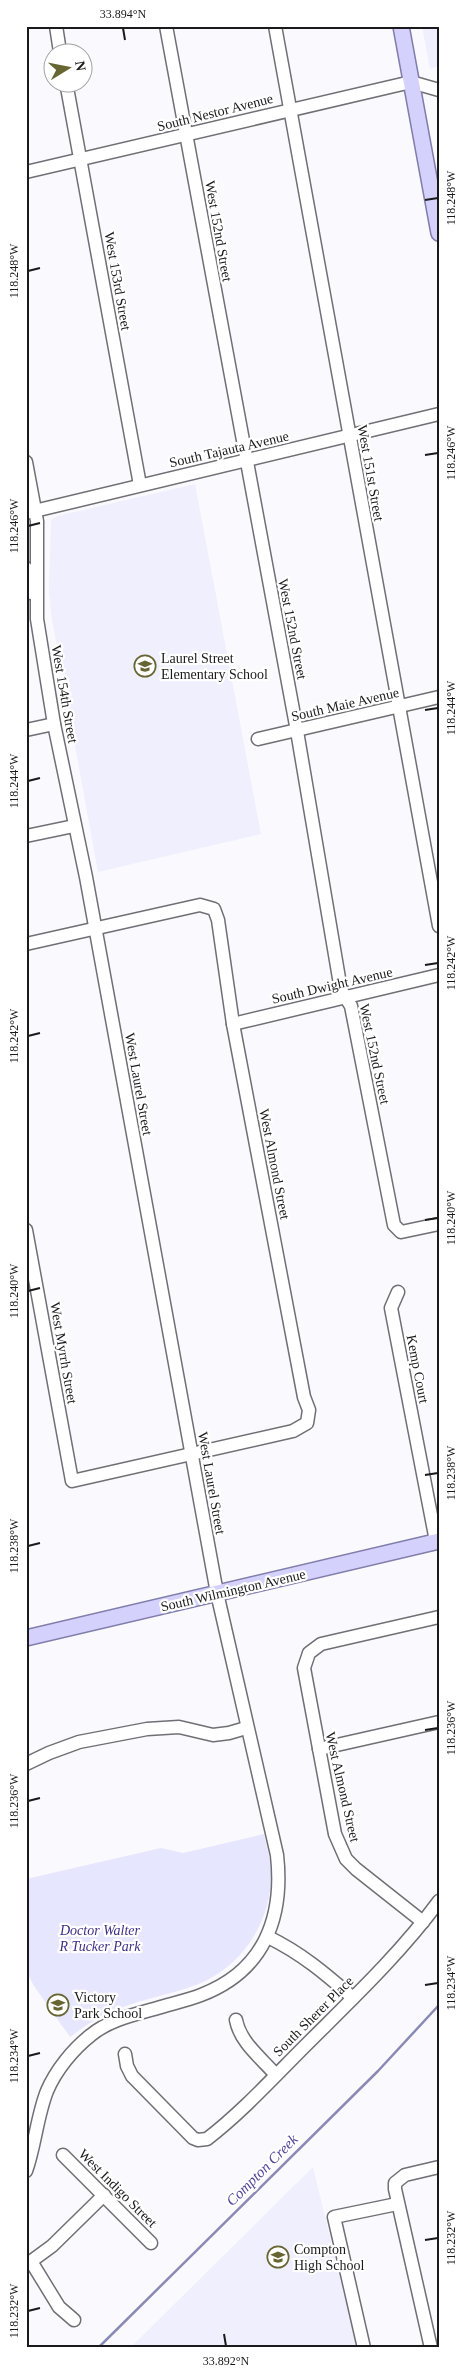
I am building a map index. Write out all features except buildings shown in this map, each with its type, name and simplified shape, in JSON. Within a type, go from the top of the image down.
[{"type":"main road","points":[[401,26],[439,233]]},
{"type":"main road","name":"South Wilmington Avenue","points":[[26,1638],[437,1541]]},
{"type":"street","points":[[56,26],[58,42]]},
{"type":"street","name":"West 152nd Street","points":[[166,26],[245,461],[297,731],[340,990],[352,1006],[394,1225],[401,1232],[439,1224]]},
{"type":"street","name":"West 151st Street","points":[[275,26],[439,926]]},
{"type":"street","points":[[411,82],[439,90]]},
{"type":"street","name":"South Nestor Avenue","points":[[26,172],[411,82]]},
{"type":"street","name":"West 153rd Street","points":[[68,92],[140,485]]},
{"type":"street","name":"South Tajauta Avenue","points":[[31,512],[439,414]]},
{"type":"street","name":"West 154th Street","points":[[26,462],[31,512],[32,620],[95,928]]},
{"type":"street","points":[[26,568],[32,620]]},
{"type":"street","name":"South Maie Avenue","points":[[258,739],[439,696]]},
{"type":"street","points":[[26,730],[54,724]]},
{"type":"street","points":[[26,836],[74,826]]},
{"type":"street","name":"West Almond Street","points":[[95,928],[200,905],[214,909],[218,920],[232,1024],[304,1397],[309,1410],[307,1423],[293,1431],[192,1455]]},
{"type":"street","points":[[26,944],[95,928]]},
{"type":"street","name":"West Laurel Street","points":[[95,928],[217,1593],[246,1728],[277,1855],[280,1878],[275,1912],[268,1937]]},
{"type":"street","name":"South Dwight Avenue","points":[[232,1024],[439,976]]},
{"type":"street","name":"West Myrrh Street","points":[[26,1230],[72,1481],[192,1455]]},
{"type":"street","name":"Kemp Court","points":[[398,1292],[391,1308],[437,1541]]},
{"type":"street","name":"West Almond Street","points":[[423,1922],[346,1859],[335,1834],[305,1679],[304,1651],[330,1641],[439,1617]]},
{"type":"street","points":[[319,1749],[439,1722]]},
{"type":"street","points":[[26,1764],[79,1742],[147,1729],[179,1727],[213,1735],[230,1733],[246,1728]]},
{"type":"street","name":"South Sherer Place","points":[[125,2054],[127,2066],[132,2076],[188,2133],[198,2140],[207,2139],[276,2075],[353,1998],[423,1922],[439,1901]]},
{"type":"street","points":[[26,2172],[46,2092],[54,2078],[92,2034],[107,2025],[202,1995],[216,1988],[246,1965],[268,1937],[296,1951],[312,1962],[353,1998]]},
{"type":"street","points":[[236,2020],[238,2030],[243,2038],[276,2075]]},
{"type":"street","name":"West Indigo Street","points":[[63,2155],[151,2243]]},
{"type":"street","points":[[431,2348],[397,2204],[395,2183],[405,2175],[439,2167]]},
{"type":"street","points":[[74,2320],[59,2307],[29,2264],[104,2195]]},
{"type":"street","points":[[364,2348],[334,2217],[397,2204]]},
{"type":"shaded area","points":[[422,26],[439,26],[439,66],[430,69]]},
{"type":"shaded area","name":"Laurel Street Elementary School","points":[[195,484],[261,834],[98,872],[51,614],[49,591],[51,520],[57,516]]},
{"type":"shaded area","name":"Compton High School","points":[[313,2167],[357,2348],[130,2348]]},
{"type":"green space","name":"Doctor Walter R Tucker Park","points":[[264,1834],[271,1866],[267,1907],[252,1940],[240,1954],[213,1977],[185,1989],[137,2002],[113,2011],[94,2020],[70,2037],[34,1986],[26,1971],[26,1879],[161,1848],[183,1853]]},
{"type":"waterway","name":"Compton Creek","points":[[98,2348],[378,2071],[439,2005]]},
{"type":"place","name":"Laurel Street Elementary School","points":[[145,666]]},
{"type":"place","name":"Victory Park School","points":[[58,2005]]},
{"type":"place","name":"Compton High School","points":[[278,2257]]}]
